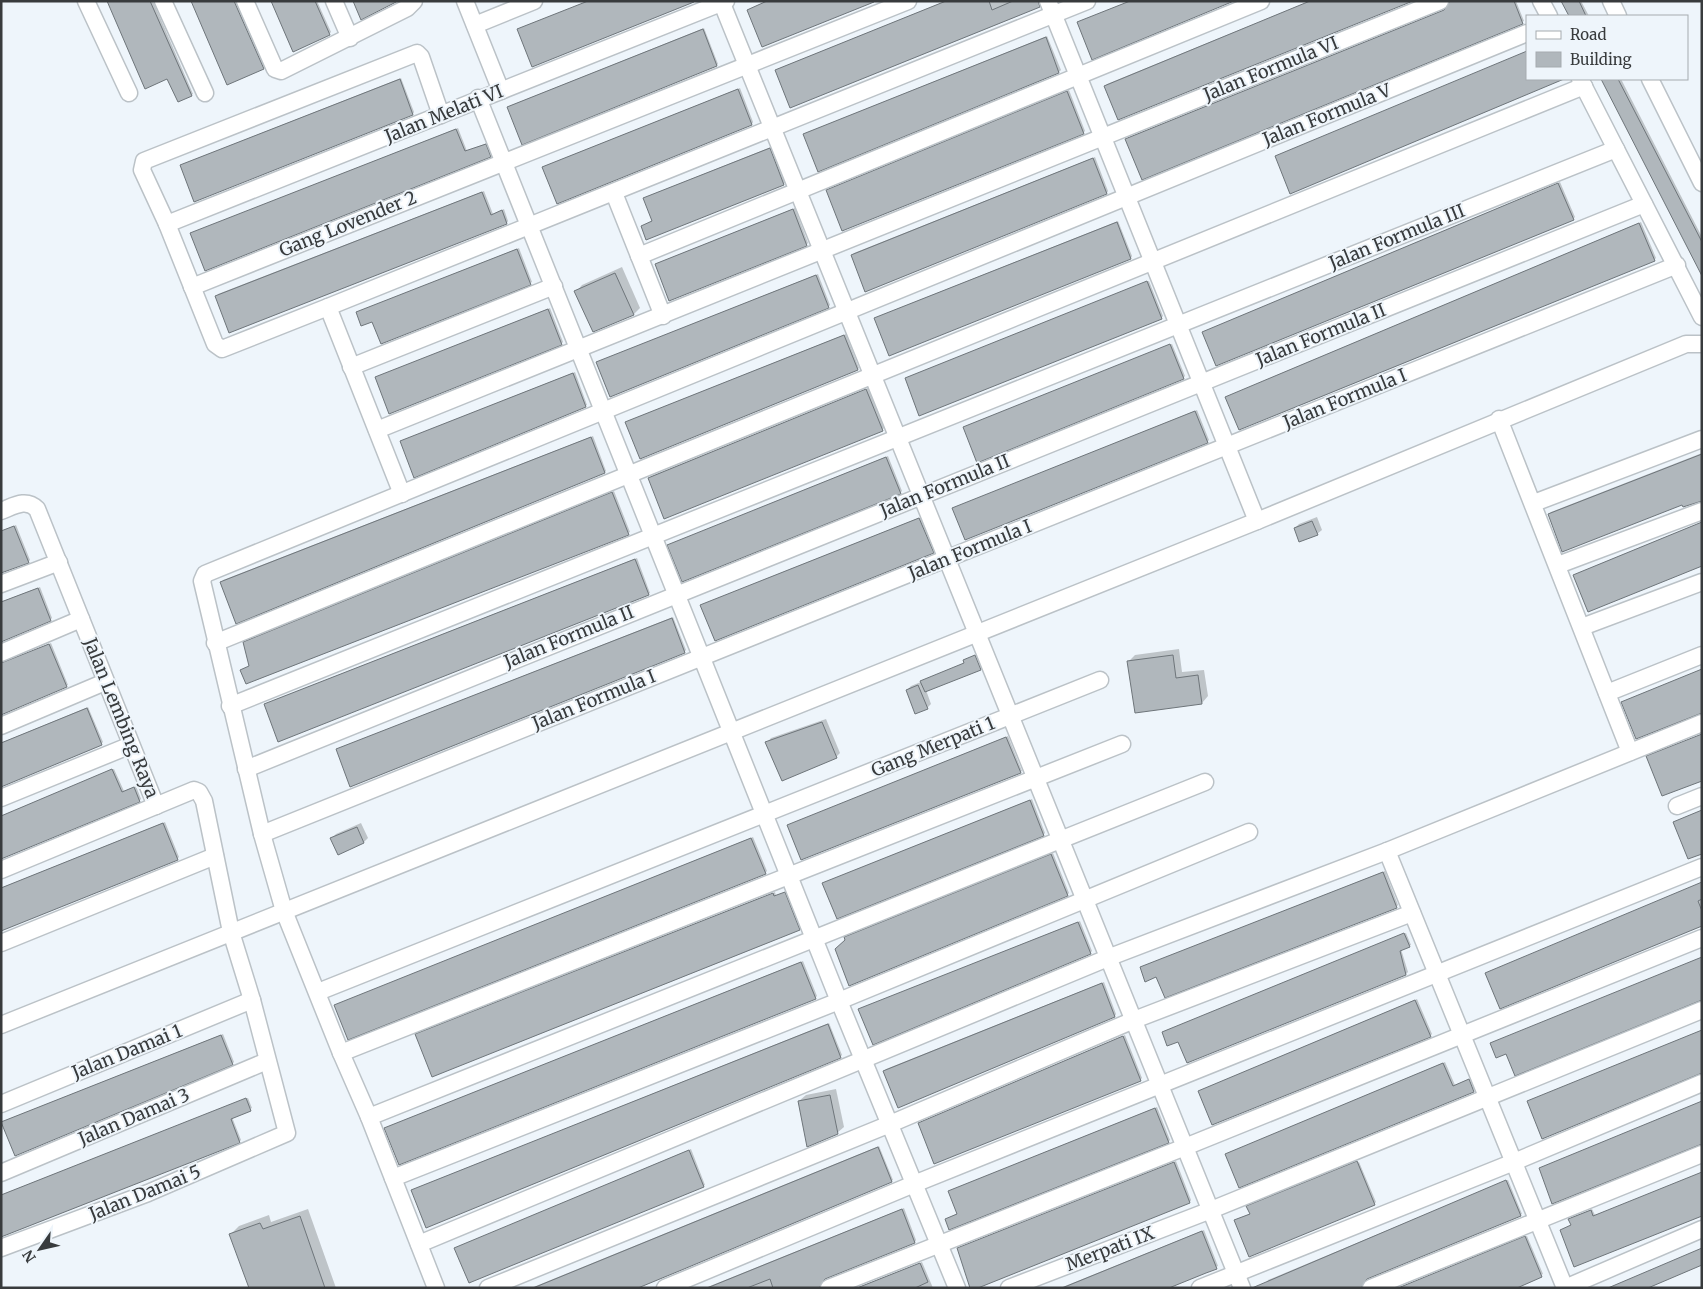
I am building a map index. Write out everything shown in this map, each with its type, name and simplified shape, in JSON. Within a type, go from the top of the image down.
[{"type":"street","points":[[86,1],[130,93]]},
{"type":"street","points":[[163,1],[205,93]]},
{"type":"street","points":[[245,1],[277,71],[286,70],[350,38],[407,8],[414,1]]},
{"type":"street","points":[[334,1],[350,38]]},
{"type":"street","points":[[465,1],[501,91]]},
{"type":"street","points":[[475,25],[534,1]]},
{"type":"street","name":"Gang Lovender 2","points":[[192,287],[503,161],[908,1]]},
{"type":"street","points":[[441,115],[421,57],[417,53],[144,161],[141,165],[215,344],[222,349],[529,224],[614,193],[772,128],[1051,8],[1087,1]]},
{"type":"street","points":[[639,256],[1261,1]]},
{"type":"street","name":"Jalan Formula VI","points":[[376,430],[578,347],[663,316],[1440,1]]},
{"type":"street","points":[[1541,1],[1548,15]]},
{"type":"street","points":[[1611,1],[1618,15]]},
{"type":"street","points":[[723,2],[797,190],[1240,1281]]},
{"type":"street","name":"Jalan Melati VI","points":[[167,224],[441,115],[478,98],[501,91],[723,2]]},
{"type":"street","points":[[1051,8],[1257,521]]},
{"type":"street","name":"Jalan Formula V","points":[[215,643],[202,581],[204,574],[1526,33]]},
{"type":"street","points":[[1650,80],[1702,183]]},
{"type":"street","points":[[436,1288],[369,1117],[341,1054],[318,992],[278,914],[262,834],[215,643],[629,473],[1153,262],[1582,83],[1677,265],[1702,318]]},
{"type":"street","points":[[478,98],[766,814],[839,1001],[957,1288]]},
{"type":"street","name":"Jalan Formula III","points":[[230,706],[653,534],[898,438],[1616,149]]},
{"type":"street","points":[[614,193],[663,316]]},
{"type":"street","name":"Jalan Formula II","points":[[246,769],[677,593],[1644,204]]},
{"type":"street","name":"Jalan Formula I","points":[[262,834],[1677,265]]},
{"type":"street","points":[[352,367],[554,286]]},
{"type":"street","points":[[328,307],[402,494]]},
{"type":"street","points":[[1,1026],[231,932],[978,634],[1686,344],[1702,344]]},
{"type":"street","points":[[1499,419],[1534,503],[1630,752]]},
{"type":"street","points":[[1534,503],[1702,439]]},
{"type":"street","name":"Jalan Lembing Raya","points":[[1,511],[24,502],[32,504],[37,510],[156,806],[194,790],[199,792],[204,801],[231,932],[252,1000],[287,1134]]},
{"type":"street","points":[[1558,565],[1702,511]]},
{"type":"street","points":[[1,584],[59,562]]},
{"type":"street","points":[[1582,627],[1702,582]]},
{"type":"street","points":[[1,653],[81,619]]},
{"type":"street","points":[[1607,693],[1702,655]]},
{"type":"street","name":"Gang Merpati 1","points":[[318,992],[1100,680]]},
{"type":"street","points":[[1,726],[105,682]]},
{"type":"street","points":[[419,1244],[1110,958],[1387,851],[1702,723]]},
{"type":"street","points":[[341,1054],[1122,744]]},
{"type":"street","points":[[1,798],[131,745]]},
{"type":"street","points":[[369,1117],[1205,782]]},
{"type":"street","points":[[1677,806],[1702,796]]},
{"type":"street","points":[[1,870],[156,806]]},
{"type":"street","points":[[393,1178],[839,1001],[1249,832]]},
{"type":"street","points":[[1387,851],[1565,1288],[1702,1229]]},
{"type":"street","points":[[1,943],[215,856]]},
{"type":"street","points":[[665,1288],[914,1184],[1438,975],[1702,867]]},
{"type":"street","points":[[488,1288],[890,1124],[1134,1020],[1412,913]]},
{"type":"street","points":[[829,1288],[938,1243],[1185,1147],[1702,938]]},
{"type":"street","name":"Jalan Damai 1","points":[[1,1104],[252,1000]]},
{"type":"street","name":"Merpati IX","points":[[1009,1288],[1211,1210],[1702,1010]]},
{"type":"street","name":"Jalan Damai 3","points":[[1,1173],[267,1061]]},
{"type":"street","points":[[1200,1288],[1240,1281],[1702,1082]]},
{"type":"street","name":"Jalan Damai 5","points":[[1,1248],[148,1193],[287,1134]]},
{"type":"street","points":[[1371,1288],[1702,1154]]},
{"type":"building","points":[[107,1],[150,1],[192,96],[178,102],[167,79],[145,89]]},
{"type":"building","points":[[191,1],[234,1],[264,69],[227,85]]},
{"type":"building","points":[[271,1],[315,1],[330,35],[293,52]]},
{"type":"building","points":[[353,1],[398,1],[361,20]]},
{"type":"building","points":[[588,1],[694,2],[532,67],[517,29]]},
{"type":"building","points":[[767,1],[874,2],[762,47],[747,10]]},
{"type":"building","points":[[946,1],[989,1],[992,10],[1013,1],[1038,1],[1040,7],[790,108],[775,70]]},
{"type":"building","points":[[1130,1],[1234,1],[1092,60],[1077,22]]},
{"type":"building","points":[[1310,1],[1413,1],[1118,120],[1104,86]]},
{"type":"building","points":[[1450,1],[1514,1],[1523,24],[1142,180],[1125,139],[1444,10]]},
{"type":"building","points":[[1561,1],[1579,1],[1586,15],[1568,15]]},
{"type":"building","points":[[703,29],[717,66],[522,145],[507,107]]},
{"type":"building","points":[[1046,37],[1059,73],[818,172],[803,134]]},
{"type":"building","points":[[1526,51],[1526,80],[1562,80],[1290,194],[1275,156]]},
{"type":"building","points":[[400,79],[413,115],[194,202],[180,165]]},
{"type":"building","points":[[1602,80],[1619,80],[1702,242],[1702,276]]},
{"type":"building","points":[[738,89],[752,125],[557,204],[542,167]]},
{"type":"building","points":[[1067,91],[1084,134],[842,231],[826,190]]},
{"type":"building","points":[[456,129],[465,151],[486,144],[491,157],[205,271],[190,233]]},
{"type":"building","points":[[770,148],[784,185],[646,240],[641,226],[652,221],[643,198]]},
{"type":"building","points":[[1093,158],[1107,194],[865,292],[851,255]]},
{"type":"building","points":[[1558,183],[1574,220],[1216,366],[1202,332]]},
{"type":"building","points":[[482,192],[491,215],[502,210],[507,224],[229,333],[215,296]]},
{"type":"building","points":[[793,209],[807,246],[669,301],[655,264]]},
{"type":"building","points":[[1117,222],[1131,259],[889,356],[874,318]]},
{"type":"building","points":[[1639,223],[1655,261],[1239,430],[1225,397]]},
{"type":"building","points":[[517,249],[531,285],[381,344],[372,322],[361,326],[356,312]]},
{"type":"building","points":[[615,273],[634,315],[593,332],[574,291]]},
{"type":"building","points":[[816,275],[829,308],[610,397],[596,362]]},
{"type":"building","points":[[1147,281],[1162,319],[919,416],[905,378]]},
{"type":"building","points":[[548,309],[562,345],[389,414],[375,377]]},
{"type":"building","points":[[844,335],[858,370],[640,459],[625,422]]},
{"type":"building","points":[[1170,344],[1184,379],[977,463],[963,427]]},
{"type":"building","points":[[573,373],[586,407],[414,478],[400,441]]},
{"type":"building","points":[[866,389],[883,431],[664,519],[648,478]]},
{"type":"building","points":[[1195,411],[1208,443],[965,540],[952,508]]},
{"type":"building","points":[[591,437],[605,473],[236,624],[220,582]]},
{"type":"building","points":[[1702,454],[1702,501],[1683,507],[1682,505],[1562,552],[1548,514]]},
{"type":"building","points":[[886,457],[901,494],[682,582],[667,545]]},
{"type":"building","points":[[612,492],[629,535],[246,684],[240,670],[249,666],[243,642]]},
{"type":"building","points":[[919,518],[934,553],[715,641],[700,605]]},
{"type":"building","points":[[1312,521],[1318,535],[1299,542],[1294,528]]},
{"type":"building","points":[[1702,522],[1702,566],[1588,612],[1573,575]]},
{"type":"building","points":[[14,526],[29,563],[1,573],[1,531]]},
{"type":"building","points":[[635,559],[649,595],[278,742],[264,704]]},
{"type":"building","points":[[38,588],[51,621],[1,642],[1,602]]},
{"type":"building","points":[[672,618],[685,653],[350,787],[336,749]]},
{"type":"building","points":[[49,644],[67,687],[1,715],[1,663]]},
{"type":"building","points":[[975,655],[981,670],[925,692],[920,681],[964,663],[963,660]]},
{"type":"building","points":[[1173,655],[1176,678],[1198,675],[1202,704],[1135,713],[1127,661]]},
{"type":"building","points":[[1702,669],[1702,713],[1636,739],[1621,702]]},
{"type":"building","points":[[918,685],[928,709],[915,714],[906,690]]},
{"type":"building","points":[[87,708],[102,745],[1,787],[1,743]]},
{"type":"building","points":[[822,722],[837,758],[782,781],[765,742]]},
{"type":"building","points":[[1702,734],[1702,781],[1662,796],[1646,756]]},
{"type":"building","points":[[1006,737],[1021,773],[801,860],[787,825]]},
{"type":"building","points":[[112,769],[122,792],[134,787],[140,802],[1,859],[1,816]]},
{"type":"building","points":[[1030,800],[1044,836],[837,919],[822,883]]},
{"type":"building","points":[[1702,810],[1702,854],[1688,859],[1673,822]]},
{"type":"building","points":[[163,823],[178,860],[1,931],[1,888]]},
{"type":"building","points":[[357,827],[364,843],[338,855],[330,838]]},
{"type":"building","points":[[751,838],[766,874],[348,1040],[334,1005]]},
{"type":"building","points":[[1051,854],[1068,896],[849,986],[835,949],[845,940],[844,937]]},
{"type":"building","points":[[1383,872],[1397,908],[1165,998],[1156,977],[1145,982],[1140,967]]},
{"type":"building","points":[[1702,882],[1702,899],[1698,901],[1702,911],[1702,926],[1500,1009],[1485,973]]},
{"type":"building","points":[[785,892],[800,930],[432,1077],[415,1034],[773,893],[774,896]]},
{"type":"building","points":[[1078,922],[1091,954],[873,1045],[858,1009]]},
{"type":"building","points":[[1404,933],[1410,947],[1400,951],[1406,975],[1187,1063],[1178,1042],[1167,1046],[1162,1032]]},
{"type":"building","points":[[1702,957],[1702,1000],[1515,1076],[1506,1054],[1496,1058],[1490,1043]]},
{"type":"building","points":[[801,962],[816,999],[399,1165],[384,1128]]},
{"type":"building","points":[[1102,983],[1115,1017],[898,1108],[883,1071]]},
{"type":"building","points":[[1415,1000],[1431,1037],[1212,1125],[1198,1091]]},
{"type":"building","points":[[828,1024],[841,1058],[426,1228],[411,1190]]},
{"type":"building","points":[[1702,1030],[1702,1073],[1542,1139],[1527,1101]]},
{"type":"building","points":[[221,1035],[233,1065],[15,1156],[1,1122]]},
{"type":"building","points":[[1123,1036],[1141,1081],[934,1164],[918,1123]]},
{"type":"building","points":[[1443,1063],[1453,1086],[1469,1079],[1474,1092],[1239,1188],[1225,1154]]},
{"type":"building","points":[[830,1095],[838,1134],[807,1147],[798,1101]]},
{"type":"building","points":[[246,1098],[251,1111],[231,1119],[240,1143],[1,1237],[1,1195]]},
{"type":"building","points":[[1702,1101],[1702,1144],[1552,1204],[1539,1168]]},
{"type":"building","points":[[1155,1108],[1169,1143],[949,1230],[945,1219],[957,1214],[948,1191]]},
{"type":"building","points":[[878,1147],[892,1182],[638,1288],[533,1288]]},
{"type":"building","points":[[689,1150],[704,1187],[469,1283],[454,1248]]},
{"type":"building","points":[[1357,1161],[1375,1205],[1249,1257],[1234,1220],[1250,1214],[1246,1206]]},
{"type":"building","points":[[1174,1162],[1190,1203],[978,1288],[970,1288],[957,1248]]},
{"type":"building","points":[[1702,1172],[1702,1216],[1574,1267],[1560,1230],[1571,1225],[1568,1219],[1591,1210],[1593,1216]]},
{"type":"building","points":[[1506,1180],[1521,1216],[1367,1279],[1361,1288],[1252,1288]]},
{"type":"building","points":[[902,1209],[915,1243],[825,1279],[819,1288],[773,1288],[770,1279],[747,1288],[707,1288]]},
{"type":"building","points":[[300,1216],[325,1288],[249,1288],[229,1234],[260,1223],[263,1229]]},
{"type":"building","points":[[1202,1231],[1217,1269],[1169,1288],[1062,1288]]},
{"type":"building","points":[[1525,1236],[1542,1277],[1517,1288],[1398,1288]]},
{"type":"building","points":[[1702,1248],[1702,1265],[1648,1288],[1608,1288]]},
{"type":"building","points":[[920,1263],[928,1282],[915,1288],[857,1288]]}]
